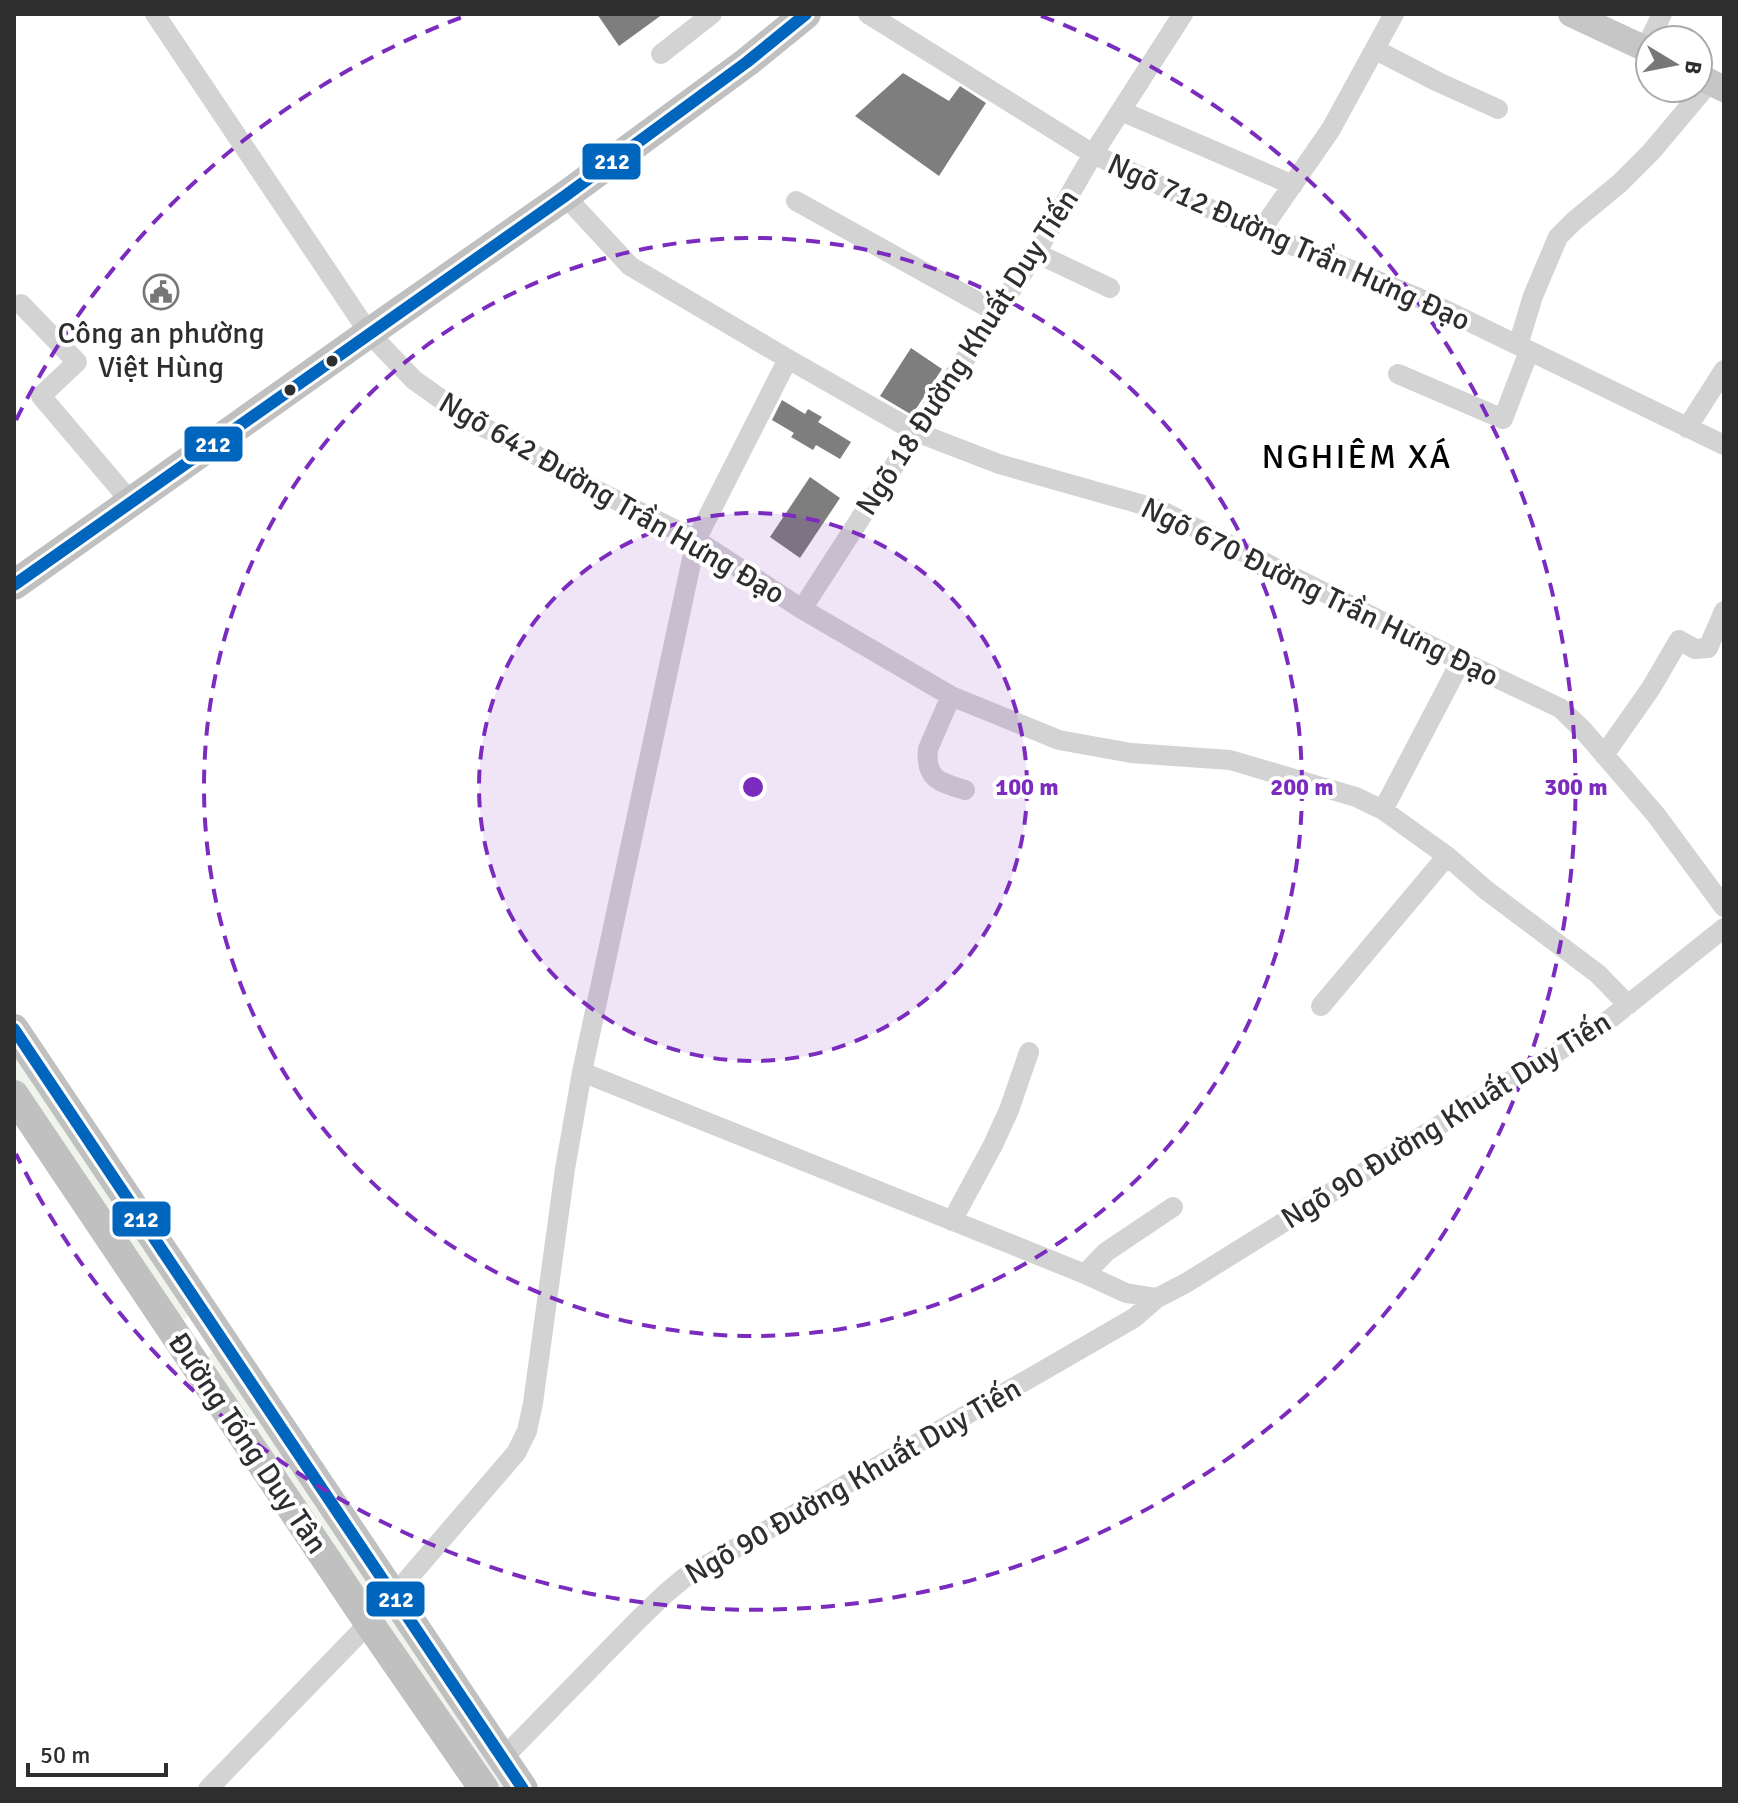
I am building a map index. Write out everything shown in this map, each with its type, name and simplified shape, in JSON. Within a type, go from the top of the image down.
[{"type":"highway","points":[[14,585],[565,196],[747,62],[798,17]]},
{"type":"highway","name":"Đường Tống Duy Tân","points":[[14,1029],[523,1789]]},
{"type":"highway","name":"Đường Tống Duy Tân","points":[[14,1095],[479,1787]]},
{"type":"highway","points":[[183,1346],[212,1325]]},
{"type":"main road","points":[[1571,14],[1634,43]]},
{"type":"street","name":"Ngõ 642 Đường Trần Hưng Đạo","points":[[155,14],[369,333],[414,380],[476,424],[511,440],[582,483],[696,540],[802,609],[951,696],[1059,740],[1131,753],[1230,760],[1356,797],[1383,810],[1598,974],[1628,1005]]},
{"type":"street","points":[[661,54],[712,14]]},
{"type":"street","name":"Ngõ 712 Đường Trần Hưng Đạo","points":[[868,14],[1093,154],[1260,232],[1431,303],[1724,445]]},
{"type":"street","name":"Ngõ 18 Đường Khuất Duy Tiến","points":[[802,609],[1036,253],[1093,154],[1183,14]]},
{"type":"street","points":[[1260,232],[1331,129],[1394,14]]},
{"type":"street","points":[[1376,50],[1498,109]]},
{"type":"street","points":[[1398,374],[1503,419],[1523,348],[1533,296],[1558,237],[1620,183],[1692,104]]},
{"type":"street","points":[[1121,111],[1293,185]]},
{"type":"street","name":"Ngõ 670 Đường Trần Hưng Đạo","points":[[565,196],[630,266],[916,432],[999,464],[1158,509],[1560,708],[1583,730],[1656,815],[1724,907]]},
{"type":"street","points":[[796,201],[996,312]]},
{"type":"street","points":[[1036,253],[1110,288]]},
{"type":"street","points":[[21,304],[77,362],[41,396],[131,502]]},
{"type":"street","points":[[394,1595],[516,1453],[527,1431],[582,1072],[696,540],[788,359]]},
{"type":"street","points":[[1687,428],[1724,370]]},
{"type":"street","points":[[1604,755],[1651,688],[1679,640],[1695,649],[1708,648],[1724,611]]},
{"type":"street","points":[[1383,810],[1461,661]]},
{"type":"street","points":[[951,696],[927,758],[937,781],[965,790]]},
{"type":"street","points":[[1321,1006],[1447,856]]},
{"type":"street","name":"Ngõ 90 Đường Khuất Duy Tiến","points":[[502,1759],[638,1620],[684,1578],[1134,1318],[1157,1298],[1186,1283],[1597,1027],[1724,928]]},
{"type":"street","points":[[952,1221],[1009,1110],[1029,1052]]},
{"type":"street","points":[[582,1072],[1126,1293],[1157,1298]]},
{"type":"street","points":[[1085,1274],[1106,1252],[1173,1207]]},
{"type":"street","points":[[208,1789],[369,1623]]},
{"type":"shaded area","points":[[14,1054],[188,1309],[187,1318],[179,1320],[14,1081]]},
{"type":"shaded area","points":[[218,1352],[515,1789],[496,1789],[207,1358],[211,1353]]},
{"type":"building","points":[[597,14],[663,14],[619,46]]},
{"type":"building","points":[[903,73],[949,101],[960,86],[986,103],[939,176],[855,116]]},
{"type":"building","points":[[911,348],[942,369],[912,415],[880,396]]},
{"type":"building","points":[[782,400],[805,414],[808,409],[822,417],[818,422],[851,442],[840,459],[816,445],[813,450],[791,437],[794,433],[772,420]]},
{"type":"building","points":[[810,477],[840,498],[800,558],[770,537]]},
{"type":"transit line","name":"212","points":[[14,585],[565,196],[747,62],[806,14]]},
{"type":"transit line","name":"212","points":[[14,1029],[523,1789]]},
{"type":"place","name":"Công an phường Việt Hùng","points":[[161,292]]},
{"type":"district","name":"NGHIÊM XÁ","points":[[1357,456]]}]
